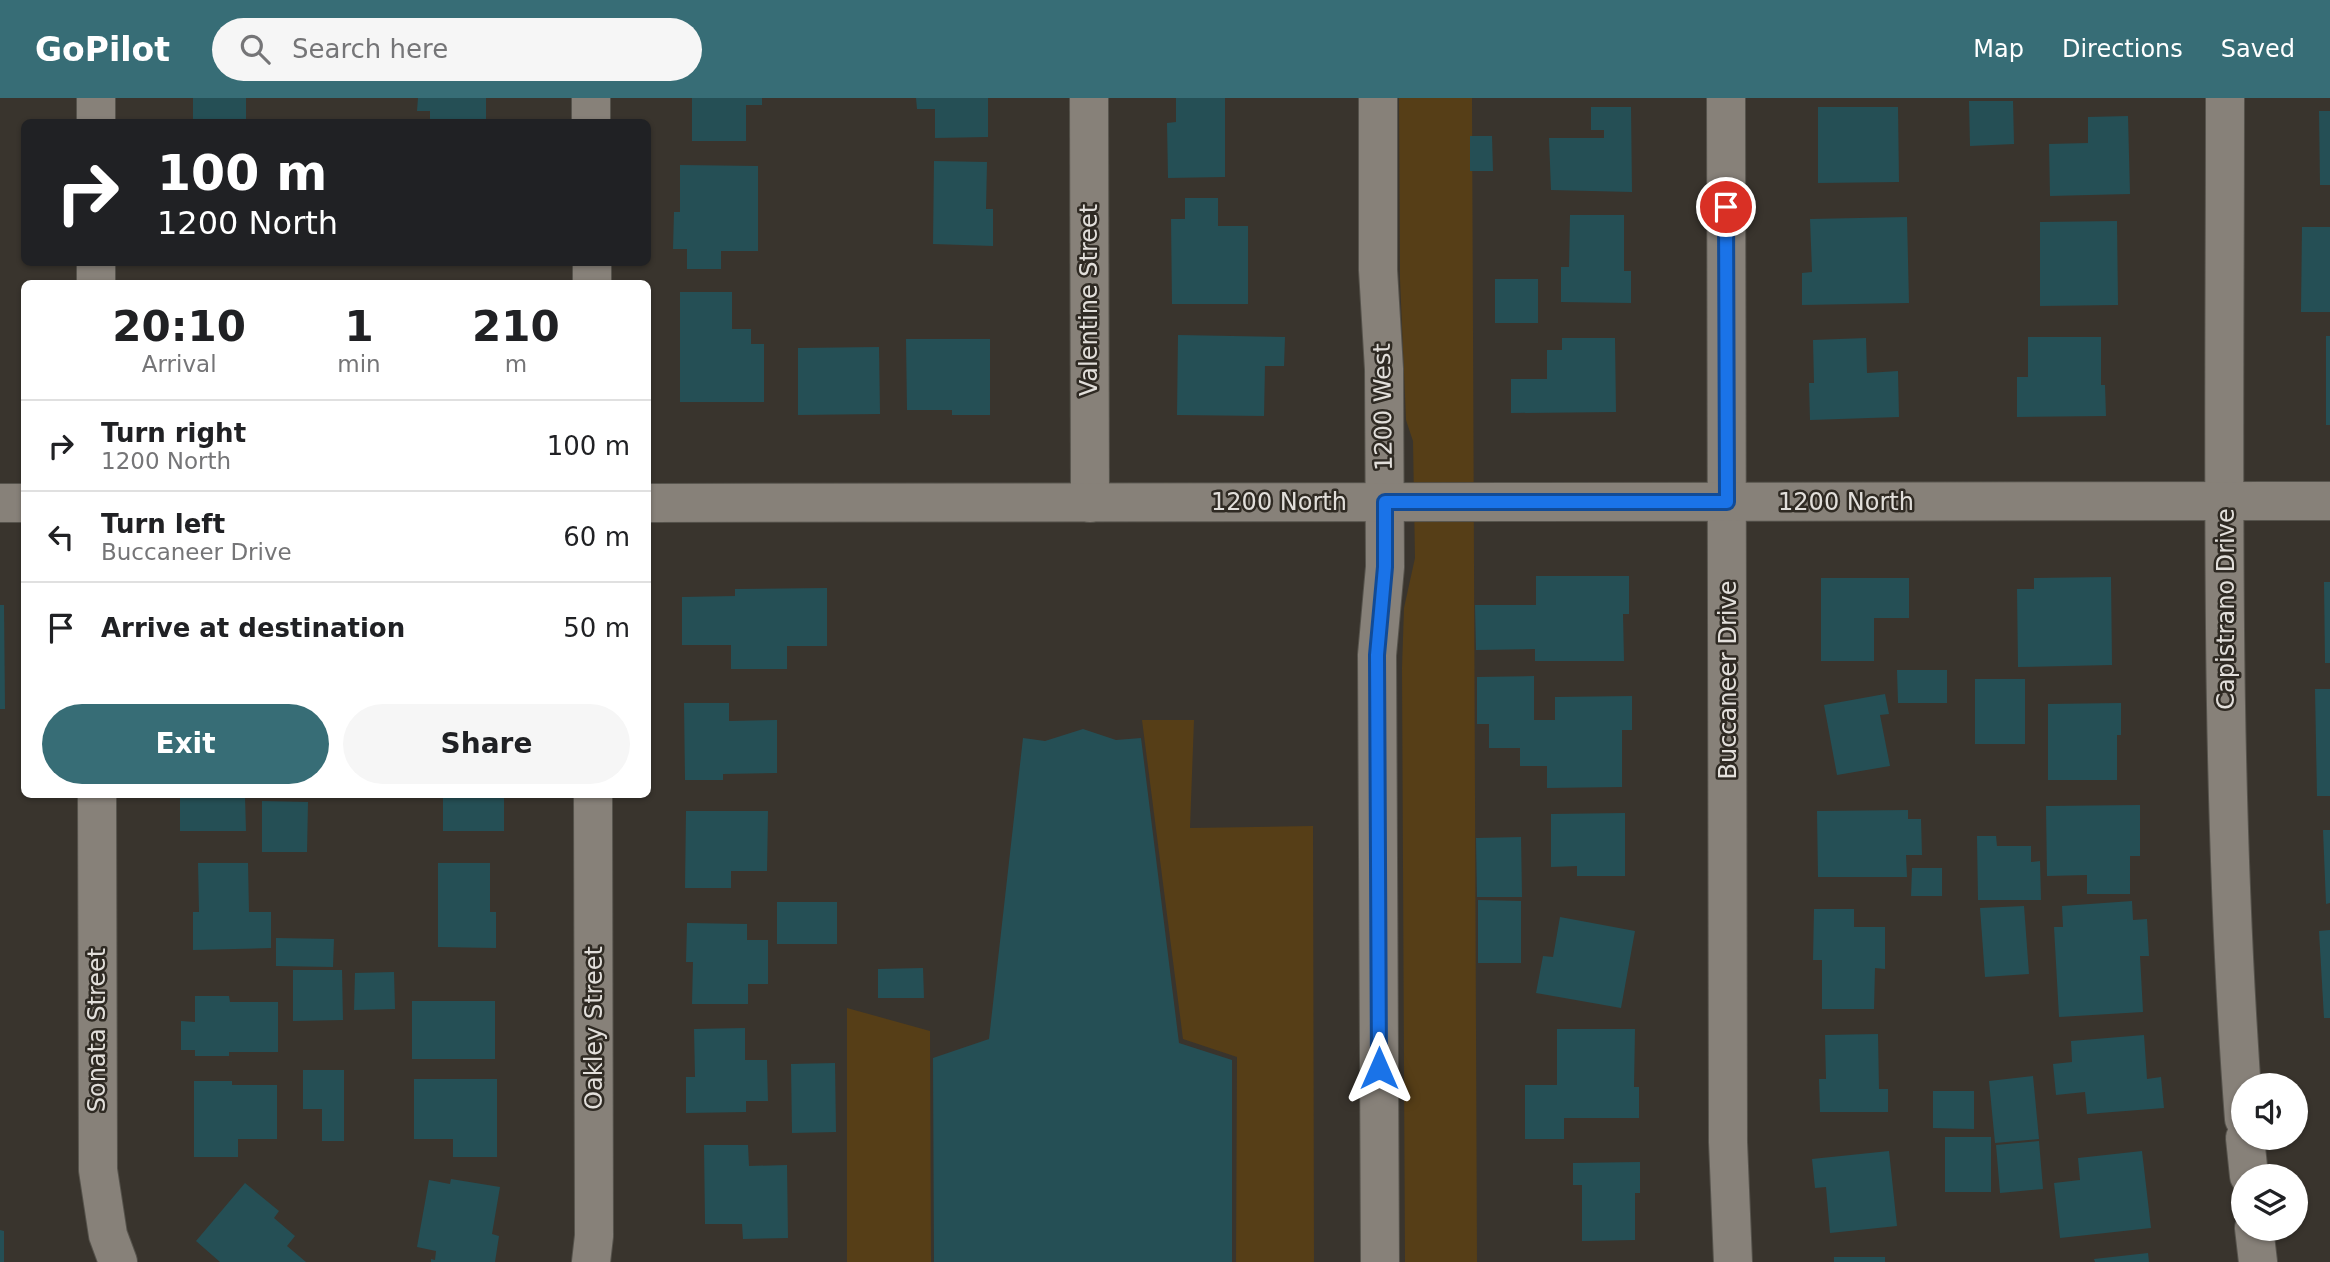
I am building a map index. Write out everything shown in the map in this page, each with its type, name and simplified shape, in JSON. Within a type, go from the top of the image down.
[{"type":"street","points":[[96,98],[96,119]]},
{"type":"street","points":[[591,98],[591,119]]},
{"type":"street","name":"Valentine Street","points":[[1089,98],[1090,503]]},
{"type":"street","name":"1200 West","points":[[1378,98],[1378,270],[1384,369],[1385,502],[1385,567],[1377,655],[1380,1262]]},
{"type":"street","name":"Buccaneer Drive","points":[[1726,98],[1728,1142],[1733,1262]]},
{"type":"street","name":"Capistrano Drive","points":[[2225,98],[2228,850],[2240,1073]]},
{"type":"street","name":"1200 North","points":[[651,503],[2330,501]]},
{"type":"street","points":[[0,503],[21,503]]},
{"type":"street","name":"Sonata Street","points":[[97,798],[98,1170],[108,1235],[118,1262]]},
{"type":"street","name":"Oakley Street","points":[[591,1262],[594,1236],[593,798]]},
{"type":"street","points":[[2256,1241],[2258,1262]]},
{"type":"shaded area","points":[[1399,98],[1472,98],[1477,1262],[1405,1262],[1402,668],[1404,608],[1415,558],[1413,441],[1406,420],[1400,279]]},
{"type":"shaded area","points":[[1142,720],[1194,720],[1190,828],[1313,826],[1314,1262],[1236,1262],[1237,1057],[1183,1039]]},
{"type":"shaded area","points":[[847,1008],[930,1031],[931,1262],[847,1262]]},
{"type":"building","points":[[193,98],[246,98],[246,119],[193,119]]},
{"type":"building","points":[[418,98],[486,98],[486,119],[430,119],[430,111],[417,111]]},
{"type":"building","points":[[692,98],[762,98],[762,105],[746,105],[746,141],[692,141]]},
{"type":"building","points":[[916,98],[988,98],[988,137],[935,138],[935,109],[917,109]]},
{"type":"building","points":[[1176,98],[1225,98],[1225,177],[1168,178],[1167,123],[1176,122]]},
{"type":"building","points":[[1969,101],[2013,101],[2014,144],[1970,146]]},
{"type":"building","points":[[1591,107],[1631,107],[1632,192],[1551,190],[1549,138],[1604,138],[1604,130],[1591,130]]},
{"type":"building","points":[[1818,107],[1898,107],[1899,182],[1818,183]]},
{"type":"building","points":[[2319,111],[2330,111],[2330,185],[2320,185]]},
{"type":"building","points":[[2128,116],[2130,194],[2050,196],[2049,144],[2088,143],[2088,117]]},
{"type":"building","points":[[1470,136],[1492,136],[1493,171],[1470,171]]},
{"type":"building","points":[[934,161],[987,162],[986,209],[993,209],[993,246],[933,244]]},
{"type":"building","points":[[680,165],[758,166],[758,251],[721,251],[721,269],[687,269],[687,249],[673,249],[674,212],[680,212]]},
{"type":"building","points":[[1185,198],[1218,198],[1218,226],[1248,226],[1248,304],[1172,304],[1171,219],[1185,219]]},
{"type":"building","points":[[1570,215],[1624,215],[1624,271],[1631,271],[1631,303],[1561,302],[1561,267],[1569,267]]},
{"type":"building","points":[[1907,217],[1909,303],[1802,305],[1802,273],[1812,272],[1810,219]]},
{"type":"building","points":[[2117,221],[2118,305],[2040,306],[2040,222]]},
{"type":"building","points":[[2302,227],[2330,227],[2330,312],[2301,312]]},
{"type":"building","points":[[1495,279],[1538,279],[1538,323],[1495,323]]},
{"type":"building","points":[[680,292],[732,292],[732,329],[751,329],[751,344],[764,344],[764,402],[680,402]]},
{"type":"building","points":[[1178,335],[1285,337],[1284,366],[1265,366],[1264,416],[1177,415]]},
{"type":"building","points":[[2326,336],[2330,336],[2330,425],[2326,425]]},
{"type":"building","points":[[2028,337],[2101,337],[2101,385],[2105,385],[2106,416],[2017,417],[2017,377],[2028,377]]},
{"type":"building","points":[[1562,338],[1615,338],[1616,412],[1511,413],[1511,379],[1547,379],[1547,350],[1562,350]]},
{"type":"building","points":[[1866,338],[1867,373],[1898,371],[1899,417],[1810,420],[1809,383],[1814,383],[1813,340]]},
{"type":"building","points":[[906,339],[990,339],[990,415],[952,415],[952,410],[907,410]]},
{"type":"building","points":[[879,347],[880,414],[798,415],[798,348]]},
{"type":"building","points":[[1536,576],[1629,576],[1629,614],[1623,614],[1624,661],[1535,661],[1535,649],[1476,650],[1475,605],[1536,605]]},
{"type":"building","points":[[2111,577],[2112,665],[2018,667],[2017,589],[2034,589],[2034,578]]},
{"type":"building","points":[[1821,578],[1909,578],[1909,618],[1874,618],[1874,661],[1821,661]]},
{"type":"building","points":[[2324,582],[2330,582],[2330,663],[2325,663]]},
{"type":"building","points":[[827,588],[827,646],[787,646],[787,669],[731,669],[731,645],[682,645],[682,597],[735,596],[735,589]]},
{"type":"building","points":[[0,605],[4,605],[5,709],[0,709]]},
{"type":"building","points":[[1897,670],[1947,670],[1947,703],[1898,703]]},
{"type":"building","points":[[1534,676],[1534,720],[1555,720],[1555,697],[1632,696],[1632,730],[1622,730],[1622,787],[1547,788],[1547,766],[1520,766],[1520,748],[1489,748],[1489,724],[1477,724],[1477,677]]},
{"type":"building","points":[[1975,679],[2025,679],[2025,744],[1975,744]]},
{"type":"building","points":[[2315,689],[2330,689],[2330,796],[2317,796]]},
{"type":"building","points":[[1885,694],[1889,714],[1880,715],[1890,766],[1837,775],[1824,705]]},
{"type":"building","points":[[684,703],[729,703],[729,721],[777,720],[777,773],[723,774],[723,780],[685,780]]},
{"type":"building","points":[[2121,703],[2121,735],[2117,735],[2117,780],[2048,780],[2048,704]]},
{"type":"building","points":[[1083,729],[1116,740],[1141,738],[1179,1043],[1232,1060],[1232,1262],[934,1262],[933,1058],[989,1039],[1023,738],[1045,741]]},
{"type":"building","points":[[180,798],[245,798],[246,831],[180,831]]},
{"type":"building","points":[[443,798],[504,798],[504,831],[443,831]]},
{"type":"building","points":[[262,801],[308,802],[307,852],[262,852]]},
{"type":"building","points":[[2140,805],[2140,856],[2130,856],[2130,894],[2087,894],[2087,875],[2047,876],[2046,806]]},
{"type":"building","points":[[1908,810],[1908,819],[1921,819],[1922,855],[1906,855],[1907,877],[1818,877],[1817,811]]},
{"type":"building","points":[[686,811],[768,811],[767,871],[731,871],[731,888],[685,888]]},
{"type":"building","points":[[1625,813],[1625,876],[1577,876],[1577,866],[1551,867],[1551,814]]},
{"type":"building","points":[[2323,830],[2330,830],[2330,903],[2326,904]]},
{"type":"building","points":[[1977,836],[1996,836],[1997,846],[2031,846],[2031,862],[2040,861],[2041,900],[1978,900]]},
{"type":"building","points":[[1521,837],[1522,897],[1477,897],[1476,838]]},
{"type":"building","points":[[198,863],[248,863],[249,912],[271,912],[271,948],[193,950],[193,912],[199,912]]},
{"type":"building","points":[[438,863],[490,863],[490,912],[496,912],[496,948],[438,947]]},
{"type":"building","points":[[1912,868],[1942,868],[1942,896],[1911,896]]},
{"type":"building","points":[[1478,900],[1521,901],[1521,963],[1478,963]]},
{"type":"building","points":[[2132,901],[2133,920],[2147,919],[2149,956],[2140,956],[2143,1012],[2059,1017],[2054,927],[2063,927],[2062,906]]},
{"type":"building","points":[[777,902],[837,902],[837,944],[777,944]]},
{"type":"building","points":[[2024,906],[2029,974],[1985,977],[1980,908]]},
{"type":"building","points":[[1814,909],[1854,909],[1854,927],[1885,927],[1885,969],[1875,968],[1874,1009],[1822,1009],[1822,960],[1813,960]]},
{"type":"building","points":[[1560,917],[1635,931],[1621,1008],[1536,993],[1543,956],[1553,957]]},
{"type":"building","points":[[687,923],[747,924],[747,940],[768,940],[768,984],[748,984],[748,1004],[692,1004],[693,962],[686,962]]},
{"type":"building","points":[[2330,930],[2330,1018],[2324,1018],[2319,931]]},
{"type":"building","points":[[276,938],[334,939],[333,967],[276,966]]},
{"type":"building","points":[[923,968],[924,998],[878,998],[878,969]]},
{"type":"building","points":[[293,970],[342,970],[343,1020],[293,1021]]},
{"type":"building","points":[[394,972],[395,1009],[354,1010],[355,973]]},
{"type":"building","points":[[195,996],[229,996],[230,1002],[278,1002],[278,1052],[229,1052],[229,1056],[195,1056],[195,1050],[181,1050],[181,1021],[195,1022]]},
{"type":"building","points":[[412,1001],[495,1001],[495,1059],[412,1059]]},
{"type":"building","points":[[745,1028],[745,1060],[767,1060],[768,1101],[746,1101],[746,1112],[686,1113],[686,1077],[695,1077],[694,1029]]},
{"type":"building","points":[[1557,1029],[1635,1029],[1634,1087],[1639,1087],[1639,1118],[1564,1118],[1564,1139],[1525,1139],[1525,1085],[1557,1085]]},
{"type":"building","points":[[1878,1034],[1879,1089],[1888,1089],[1888,1112],[1820,1112],[1819,1079],[1826,1079],[1825,1035]]},
{"type":"building","points":[[2144,1035],[2147,1079],[2161,1077],[2164,1108],[2087,1114],[2085,1092],[2056,1095],[2053,1064],[2072,1062],[2071,1041]]},
{"type":"building","points":[[835,1063],[836,1132],[792,1133],[791,1064]]},
{"type":"building","points":[[303,1070],[344,1070],[344,1141],[322,1141],[322,1109],[303,1109]]},
{"type":"building","points":[[2033,1076],[2039,1139],[1995,1143],[1989,1081]]},
{"type":"building","points":[[414,1079],[497,1079],[497,1157],[453,1157],[453,1139],[414,1139]]},
{"type":"building","points":[[194,1081],[232,1081],[232,1085],[277,1085],[277,1139],[238,1139],[238,1157],[194,1157]]},
{"type":"building","points":[[1933,1091],[1974,1091],[1974,1129],[1933,1128]]},
{"type":"building","points":[[1945,1137],[1991,1137],[1991,1192],[1945,1192]]},
{"type":"building","points":[[2039,1141],[2043,1189],[2000,1193],[1996,1145]]},
{"type":"building","points":[[704,1145],[748,1145],[749,1166],[787,1165],[788,1238],[743,1239],[742,1224],[705,1224]]},
{"type":"building","points":[[1889,1151],[1897,1226],[1830,1233],[1826,1187],[1815,1188],[1812,1159]]},
{"type":"building","points":[[2142,1151],[2151,1228],[2060,1238],[2054,1183],[2080,1180],[2078,1158]]},
{"type":"building","points":[[1640,1162],[1640,1193],[1635,1193],[1635,1240],[1582,1241],[1582,1185],[1573,1185],[1573,1163]]},
{"type":"building","points":[[451,1179],[500,1187],[492,1234],[499,1236],[495,1262],[431,1262],[431,1259],[435,1260],[436,1251],[417,1247],[429,1180],[450,1184]]},
{"type":"building","points":[[245,1183],[279,1211],[274,1218],[295,1236],[287,1246],[306,1262],[220,1262],[196,1241]]},
{"type":"building","points":[[0,1230],[4,1231],[4,1262],[0,1262]]},
{"type":"building","points":[[2148,1253],[2149,1262],[2095,1262],[2094,1259]]},
{"type":"building","points":[[1834,1257],[1885,1257],[1885,1262],[1834,1262]]},
{"type":"route","points":[[1379,1068],[1377,655],[1385,567],[1385,502],[1727,502],[1726,207]]}]
